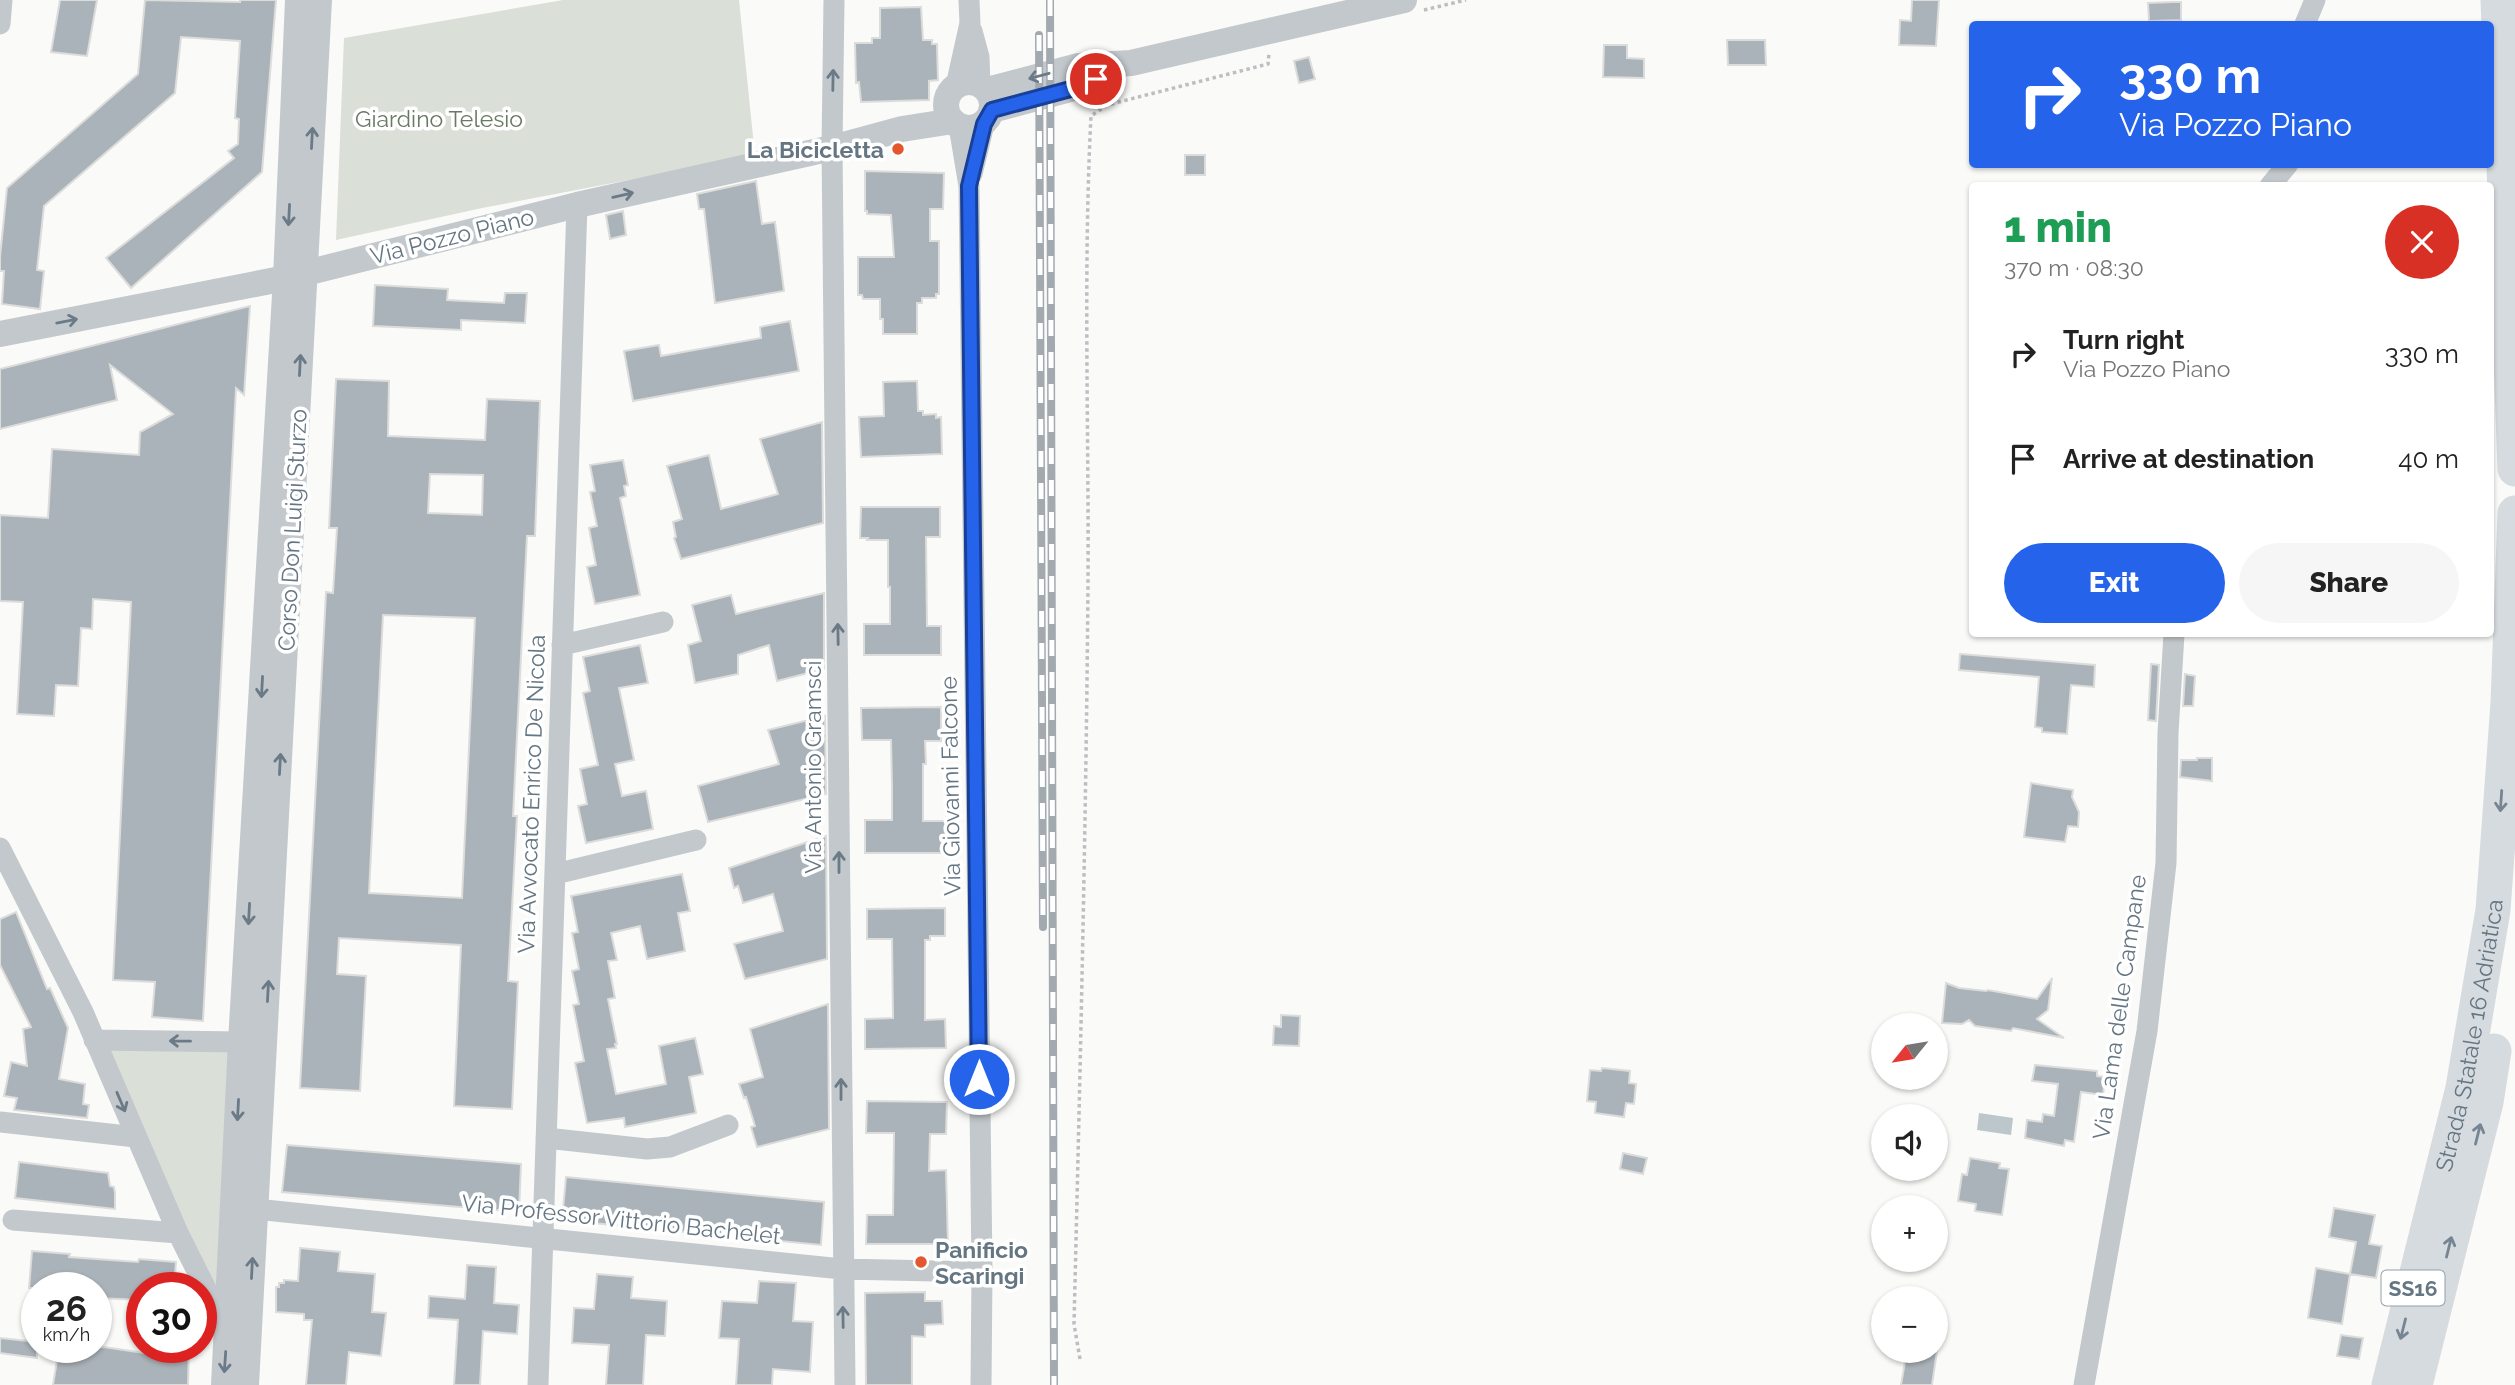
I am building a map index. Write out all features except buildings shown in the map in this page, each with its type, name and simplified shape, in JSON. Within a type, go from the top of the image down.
[{"type":"highway","points":[[2498,0],[2515,469]]},
{"type":"highway","name":"Strada Statale 16 Adriatica","points":[[2389,1385],[2463,1088],[2493,910],[2508,702],[2515,513]]},
{"type":"highway","name":"Strada Statale 16 Adriatica","points":[[2415,1385],[2486,1102],[2515,916]]},
{"type":"street","points":[[0,24],[2,0]]},
{"type":"street","name":"Corso Don Luigi Sturzo","points":[[246,1385],[265,1059],[295,275],[298,0]]},
{"type":"street","name":"Corso Don Luigi Sturzo","points":[[224,1385],[241,1042],[295,275],[319,0]]},
{"type":"street","name":"Via Antonio Gramsci","points":[[834,0],[832,148],[845,1385]]},
{"type":"street","points":[[969,0],[970,106]]},
{"type":"street","points":[[2306,21],[2315,0]]},
{"type":"street","name":"Via Pozzo Piano","points":[[0,334],[295,275],[577,205],[832,148],[902,129],[970,106],[1078,87],[1131,63],[1391,2]]},
{"type":"street","name":"Via Giovanni Falcone","points":[[970,106],[981,1385]]},
{"type":"street","points":[[2273,182],[2285,168]]},
{"type":"street","name":"Via Avvocato Enrico De Nicola","points":[[538,1385],[577,205]]},
{"type":"street","points":[[562,645],[663,622]]},
{"type":"street","name":"Via Lama delle Campane","points":[[2084,1385],[2150,1005],[2166,863],[2168,733],[2174,637]]},
{"type":"street","points":[[555,874],[696,840]]},
{"type":"street","points":[[0,848],[75,995],[178,1233],[210,1297],[228,1315]]},
{"type":"street","points":[[94,1040],[241,1042],[254,1044],[265,1059]]},
{"type":"street","points":[[0,1122],[136,1137]]},
{"type":"street","points":[[546,1138],[647,1149],[670,1147],[728,1125]]},
{"type":"street","name":"Via Professor Vittorio Bachelet","points":[[256,1209],[842,1269],[982,1272]]},
{"type":"street","points":[[13,1220],[178,1233]]},
{"type":"path","points":[[1080,1359],[1074,1324],[1086,870],[1086,208],[1091,116],[1107,105],[1268,64],[1270,30]]},
{"type":"green space","name":"Giardino Telesio","points":[[563,0],[739,0],[755,156],[482,208],[336,240],[344,38]]},
{"type":"green space","points":[[104,1046],[234,1049],[223,1297],[217,1292],[217,1272],[204,1272]]},
{"type":"shaded area","points":[[1979,1113],[2013,1118],[2011,1135],[1977,1130]]},
{"type":"railway","points":[[1050,0],[1054,1385]]},
{"type":"railway","points":[[1039,35],[1043,927]]},
{"type":"place","name":"La Bicicletta","points":[[898,149]]},
{"type":"place","name":"Panificio Scaringi","points":[[921,1262]]},
{"type":"route","points":[[979,1079],[969,186],[984,124],[992,110],[1078,87],[1096,79]]}]
